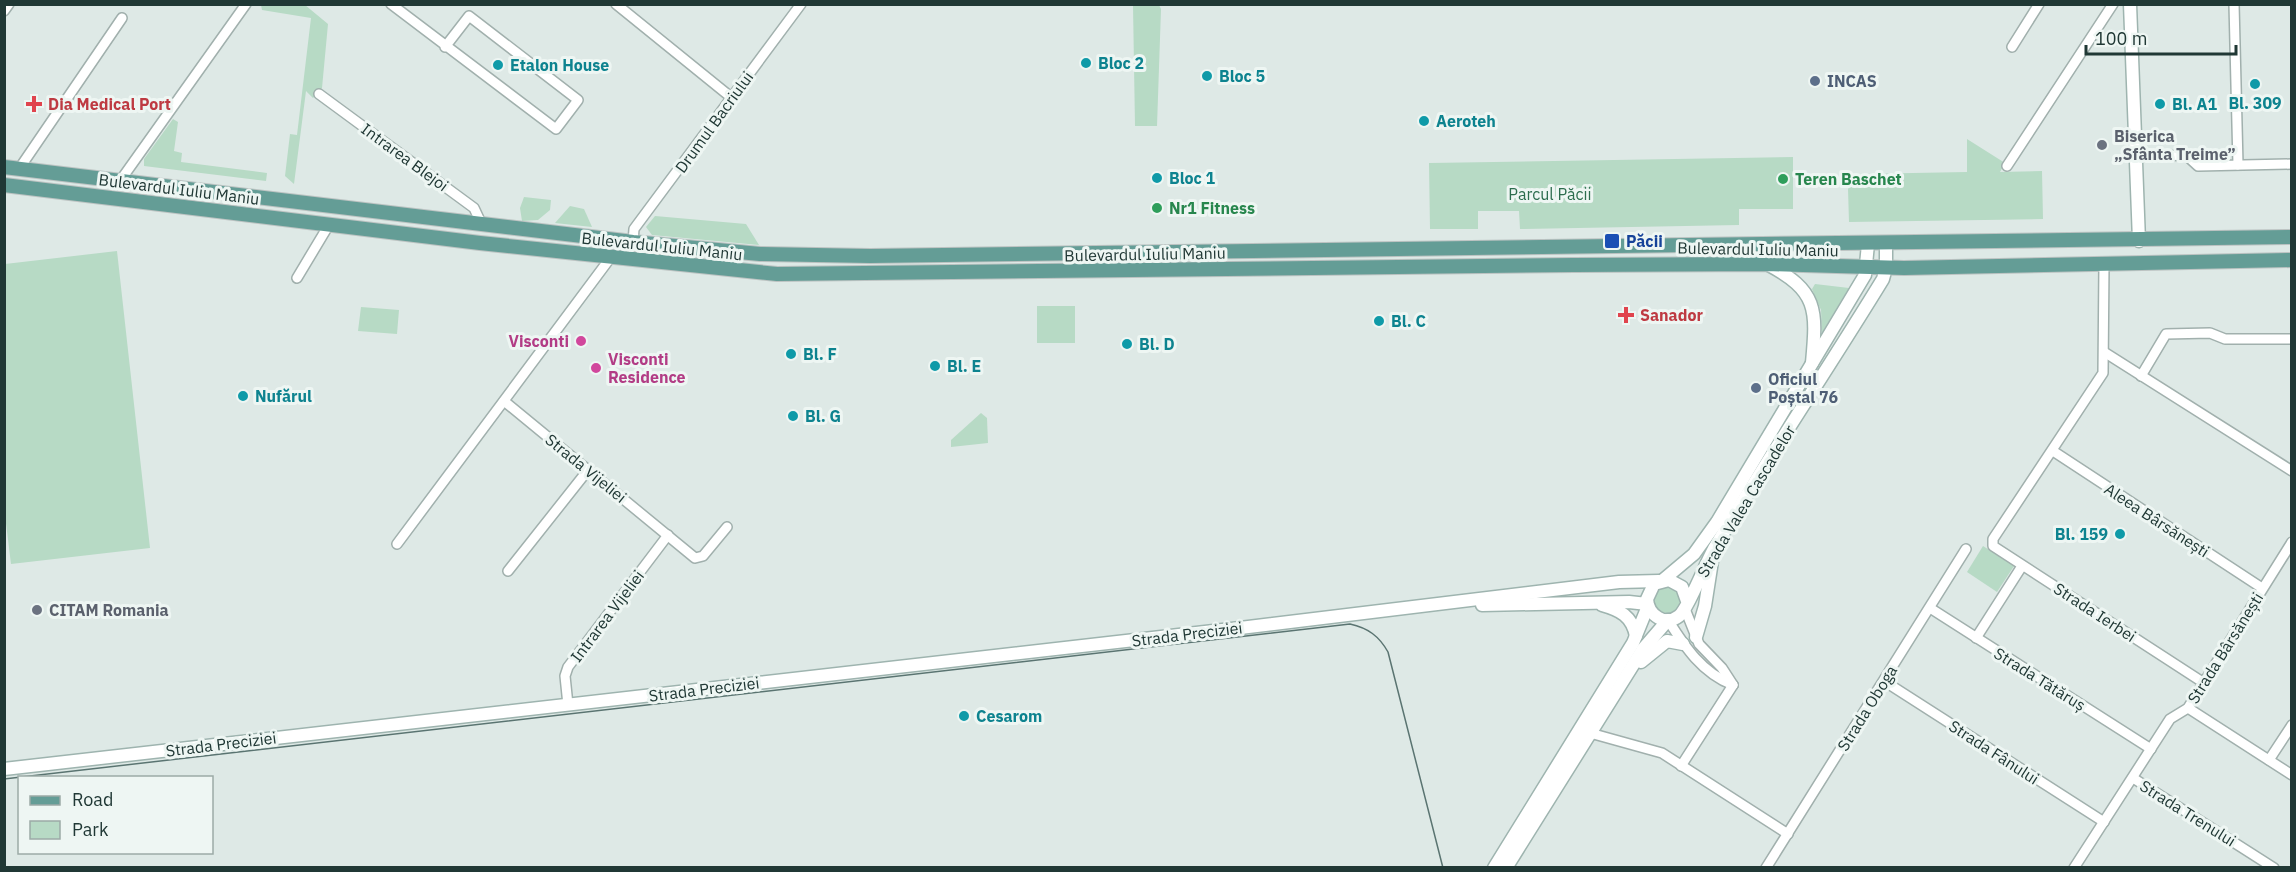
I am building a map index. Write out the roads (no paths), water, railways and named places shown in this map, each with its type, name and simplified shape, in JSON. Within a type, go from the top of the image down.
[{"type":"main road","name":"Bulevardul Iuliu Maniu","points":[[4,167],[482,225],[760,254],[850,256],[2139,241],[2292,237]]},
{"type":"main road","name":"Bulevardul Iuliu Maniu","points":[[4,185],[480,243],[761,274],[850,275],[1767,264],[1886,268],[2292,260]]},
{"type":"main road","points":[[164,204],[166,186]]},
{"type":"main road","points":[[480,243],[482,225]]},
{"type":"main road","points":[[631,259],[633,242]]},
{"type":"street","points":[[4,11],[9,4]]},
{"type":"street","points":[[120,181],[246,4]]},
{"type":"street","points":[[391,4],[446,46],[556,129],[578,100],[469,16],[446,46]]},
{"type":"street","points":[[616,4],[732,98]]},
{"type":"street","name":"Drumul Bacriului","points":[[633,242],[634,230],[801,4]]},
{"type":"street","points":[[2012,47],[2039,4]]},
{"type":"street","points":[[2007,166],[2113,4]]},
{"type":"street","points":[[2130,4],[2139,241]]},
{"type":"street","points":[[2234,4],[2238,165]]},
{"type":"street","points":[[19,169],[122,18]]},
{"type":"street","name":"Intrarea Blejoi","points":[[319,94],[474,208],[482,225]]},
{"type":"street","points":[[2136,157],[2186,155],[2198,166],[2292,164]]},
{"type":"street","points":[[297,278],[330,223]]},
{"type":"street","name":"Strada Valea Cascadelor","points":[[1661,580],[1688,561],[1706,540],[1811,367],[1868,267],[1868,244]]},
{"type":"street","name":"Strada Valea Cascadelor","points":[[1686,605],[1714,548],[1883,279],[1886,268],[1886,244]]},
{"type":"street","points":[[397,544],[611,257]]},
{"type":"street","points":[[1767,264],[1797,282],[1809,297],[1815,324],[1811,367]]},
{"type":"street","points":[[2053,451],[2101,378],[2104,352],[2103,264]]},
{"type":"street","points":[[2141,376],[2166,334],[2210,333],[2226,339],[2292,339]]},
{"type":"street","points":[[2104,352],[2292,471]]},
{"type":"street","name":"Strada Vijeliei","points":[[504,401],[698,558],[704,556],[727,527]]},
{"type":"street","name":"Strada Ierbei","points":[[2053,451],[1993,539],[1994,547],[2204,683]]},
{"type":"street","name":"Aleea Bârsănești","points":[[2053,451],[2262,588]]},
{"type":"street","points":[[508,571],[588,470]]},
{"type":"street","name":"Intrarea Vijeliei","points":[[568,705],[565,676],[568,667],[668,535]]},
{"type":"street","name":"Strada Bârsănești","points":[[2074,867],[2170,719],[2188,708],[2292,542]]},
{"type":"street","points":[[1696,637],[1705,606],[1714,548]]},
{"type":"street","name":"Strada Oboga","points":[[1766,867],[1966,549]]},
{"type":"street","points":[[1976,638],[2022,566]]},
{"type":"street","points":[[1494,867],[1636,636],[1648,605],[1648,593],[1661,580],[1674,581],[1682,586],[1696,637],[1733,684]]},
{"type":"street","name":"Strada Preciziei","points":[[4,769],[1403,607],[1469,602],[1619,582],[1661,580]]},
{"type":"street","name":"Strada Preciziei","points":[[1469,602],[1593,602],[1648,605]]},
{"type":"street","points":[[1593,602],[1626,615],[1633,625],[1636,636]]},
{"type":"street","points":[[1648,605],[1654,615],[1668,620],[1683,644],[1706,669],[1717,678],[1733,684]]},
{"type":"street","points":[[1506,867],[1647,644],[1668,620],[1679,616],[1686,605]]},
{"type":"street","name":"Strada Tătăruș","points":[[1930,608],[2151,749]]},
{"type":"street","points":[[1625,678],[1662,643],[1671,640],[1683,644]]},
{"type":"street","name":"Strada Fânului","points":[[1884,681],[2103,822]]},
{"type":"street","points":[[1681,766],[1733,684]]},
{"type":"street","points":[[2188,708],[2292,775]]},
{"type":"street","points":[[2269,760],[2292,725]]},
{"type":"street","points":[[1590,733],[1662,753],[1788,834]]},
{"type":"street","name":"Strada Trenului","points":[[2133,778],[2274,867]]},
{"type":"tram line","points":[[30,776],[1350,624],[1372,634],[1381,641],[1388,652],[1443,868]]},
{"type":"tram line","points":[[4,779],[18,777]]},
{"type":"place","name":"Bloc 2","points":[[1086,63]]},
{"type":"place","name":"Etalon House","points":[[498,65]]},
{"type":"place","name":"Bloc 5","points":[[1207,76]]},
{"type":"place","name":"INCAS","points":[[1815,81]]},
{"type":"place","name":"Bl. 309","points":[[2255,84]]},
{"type":"place","name":"Dia Medical Port","points":[[34,104]]},
{"type":"place","name":"Bl. A1","points":[[2160,104]]},
{"type":"place","name":"Aeroteh","points":[[1424,121]]},
{"type":"place","name":"Biserica „Sfânta Treime”","points":[[2102,145]]},
{"type":"place","name":"Bloc 1","points":[[1157,178]]},
{"type":"place","name":"Teren Baschet","points":[[1783,179]]},
{"type":"place","name":"Nr1 Fitness","points":[[1157,208]]},
{"type":"place","name":"Păcii","points":[[1612,241]]},
{"type":"place","name":"Sanador","points":[[1626,315]]},
{"type":"place","name":"Bl. C","points":[[1379,321]]},
{"type":"place","name":"Visconti","points":[[581,341]]},
{"type":"place","name":"Bl. D","points":[[1127,344]]},
{"type":"place","name":"Bl. F","points":[[791,354]]},
{"type":"place","name":"Bl. E","points":[[935,366]]},
{"type":"place","name":"Visconti Residence","points":[[596,368]]},
{"type":"place","name":"Oficiul Poștal 76","points":[[1756,388]]},
{"type":"place","name":"Nufărul","points":[[243,396]]},
{"type":"place","name":"Bl. G","points":[[793,416]]},
{"type":"place","name":"Bl. 159","points":[[2120,534]]},
{"type":"place","name":"CITAM Romania","points":[[37,610]]},
{"type":"place","name":"Cesarom","points":[[964,716]]},
{"type":"park label","name":"Parcul Păcii","points":[[1550,194]]}]
